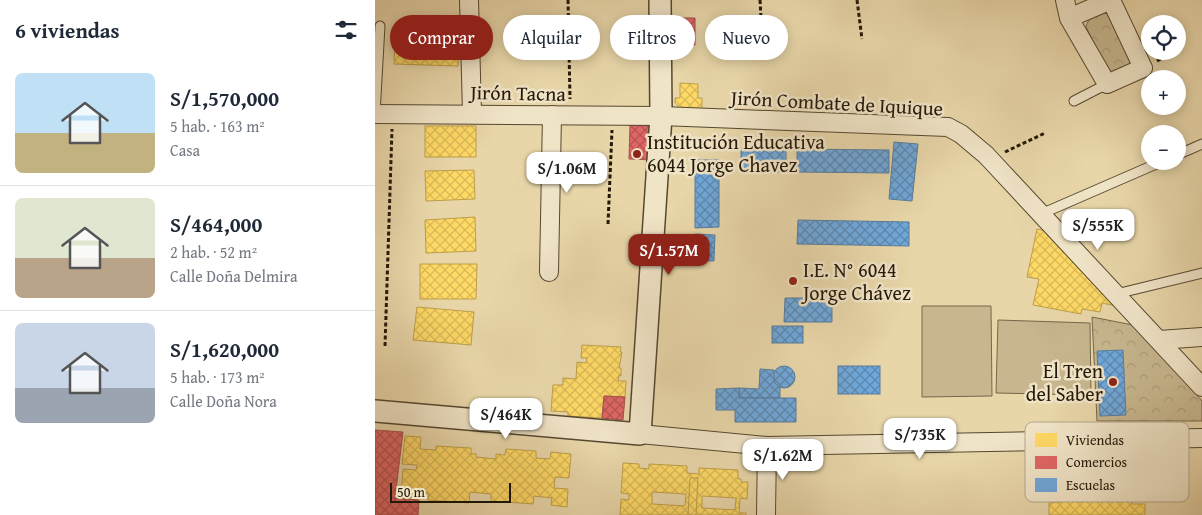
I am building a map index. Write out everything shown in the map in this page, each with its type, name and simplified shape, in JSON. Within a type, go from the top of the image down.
[{"type":"street","points":[[469,0],[472,113]]},
{"type":"street","points":[[641,434],[661,116],[660,0]]},
{"type":"street","points":[[1065,0],[1069,18],[1107,84],[1143,68],[1111,0],[1069,18]]},
{"type":"street","name":"Jirón Tacna","points":[[381,114],[472,113],[661,116]]},
{"type":"street","points":[[549,272],[552,115]]},
{"type":"street","name":"Jirón Combate de Iquique","points":[[661,116],[948,127],[961,134],[989,159],[1202,387]]},
{"type":"street","points":[[1159,340],[1202,337]]},
{"type":"street","points":[[375,411],[767,446],[1025,441]]},
{"type":"street","points":[[1189,438],[1202,438]]},
{"type":"street","points":[[766,515],[767,446]]},
{"type":"lane","points":[[379,26],[381,114]]},
{"type":"lane","points":[[1074,101],[1107,84]]},
{"type":"lane","points":[[1186,151],[1202,144]]},
{"type":"lane","points":[[1041,214],[1142,170]]},
{"type":"lane","points":[[1117,294],[1202,273]]},
{"type":"path","points":[[568,0],[570,115]]},
{"type":"path","points":[[760,0],[761,15]]},
{"type":"path","points":[[857,0],[862,39]]},
{"type":"path","points":[[1143,68],[1159,60]]},
{"type":"path","points":[[381,114],[385,346]]},
{"type":"path","points":[[608,224],[613,116]]},
{"type":"path","points":[[989,159],[1045,133]]},
{"type":"green space","points":[[1105,13],[1110,15],[1131,62],[1130,65],[1112,73],[1108,71],[1086,27],[1093,16]]},
{"type":"green space","points":[[922,306],[991,306],[992,396],[922,397]]},
{"type":"green space","points":[[1092,317],[1138,326],[1202,401],[1202,421],[1097,421]]},
{"type":"green space","points":[[998,320],[1090,323],[1091,395],[996,393]]},
{"type":"building: Viviendas","points":[[394,60],[458,60],[458,66],[394,64]]},
{"type":"building: Viviendas","points":[[680,83],[698,84],[698,98],[702,98],[702,109],[680,108],[675,103],[675,98],[680,98]]},
{"type":"building: Viviendas","points":[[425,126],[476,126],[476,157],[425,157]]},
{"type":"building: Viviendas","points":[[474,170],[475,199],[426,201],[425,171]]},
{"type":"building: Viviendas","points":[[475,217],[476,251],[426,253],[425,220]]},
{"type":"building: Viviendas","points":[[1037,229],[1045,231],[1116,306],[1102,303],[1100,312],[1082,309],[1081,314],[1033,305],[1039,279],[1027,277]]},
{"type":"building: Viviendas","points":[[420,264],[477,264],[476,299],[420,299]]},
{"type":"building: Viviendas","points":[[417,307],[474,312],[471,345],[413,340]]},
{"type":"building: Viviendas","points":[[582,345],[621,347],[619,368],[621,368],[621,376],[619,375],[618,381],[626,381],[625,397],[604,396],[602,418],[568,416],[568,412],[551,411],[553,385],[563,385],[563,378],[576,379],[577,362],[586,363],[587,358],[581,358]]},
{"type":"building: Viviendas","points":[[405,436],[421,437],[420,449],[436,450],[436,446],[471,448],[471,454],[476,454],[476,457],[496,459],[496,454],[505,455],[506,449],[536,451],[536,458],[550,459],[551,452],[571,454],[569,478],[555,477],[554,488],[568,489],[567,507],[551,505],[552,498],[534,496],[533,504],[491,501],[491,494],[470,492],[469,503],[428,500],[429,493],[422,493],[422,498],[401,497],[403,469],[416,470],[417,465],[402,464]]},
{"type":"building: Viviendas","points":[[623,463],[639,464],[639,468],[649,469],[649,464],[687,466],[687,473],[699,474],[699,468],[738,470],[738,479],[741,479],[741,482],[748,482],[747,499],[740,498],[739,513],[746,513],[746,515],[620,515],[621,499],[629,500],[629,494],[621,493]],"holes":[[[652,492],[686,494],[685,506],[652,504]],[[702,496],[736,498],[735,510],[702,508]]]},
{"type":"building: Viviendas","points":[[690,478],[698,478],[696,515],[688,515]]},
{"type":"building: Viviendas","points":[[1132,502],[1132,504],[1145,504],[1145,515],[1049,515],[1049,503]]},
{"type":"building: Comercios","points":[[630,125],[654,126],[653,160],[629,159]]},
{"type":"building: Comercios","points":[[604,396],[625,397],[623,420],[602,418]]},
{"type":"building: Comercios","points":[[375,430],[403,432],[395,498],[419,500],[418,515],[375,515]]},
{"type":"building: Escuelas","points":[[894,142],[918,144],[912,201],[889,199]]},
{"type":"building: Escuelas","points":[[741,148],[786,148],[786,172],[741,172]]},
{"type":"building: Escuelas","points":[[797,149],[889,150],[889,173],[797,172]]},
{"type":"building: Escuelas","points":[[695,160],[719,160],[719,227],[695,228]]},
{"type":"building: Escuelas","points":[[798,220],[909,222],[909,246],[797,244]]},
{"type":"building: Escuelas","points":[[695,234],[715,235],[714,261],[695,260]]},
{"type":"building: Escuelas","points":[[785,298],[832,298],[832,322],[784,322]]},
{"type":"building: Escuelas","points":[[772,326],[803,326],[803,343],[772,343]]},
{"type":"building: Escuelas","points":[[1123,350],[1126,415],[1100,416],[1097,351]]},
{"type":"building: Escuelas","points":[[784,366],[792,369],[795,377],[792,385],[784,388],[776,385],[773,377],[776,369]]},
{"type":"building: Escuelas","points":[[838,366],[880,366],[880,394],[838,394]]},
{"type":"building: Escuelas","points":[[760,369],[774,370],[774,382],[780,388],[780,398],[739,398],[739,388],[759,389]]},
{"type":"building: Escuelas","points":[[739,388],[739,398],[796,398],[796,422],[735,422],[735,410],[716,410],[716,389]]},
{"type":"place","name":"Institución Educativa 6044 Jorge Chavez","points":[[637,154]]},
{"type":"place","name":"I.E. N° 6044 Jorge Chávez","points":[[793,281]]},
{"type":"place","name":"El Tren del Saber","points":[[1113,382]]}]
